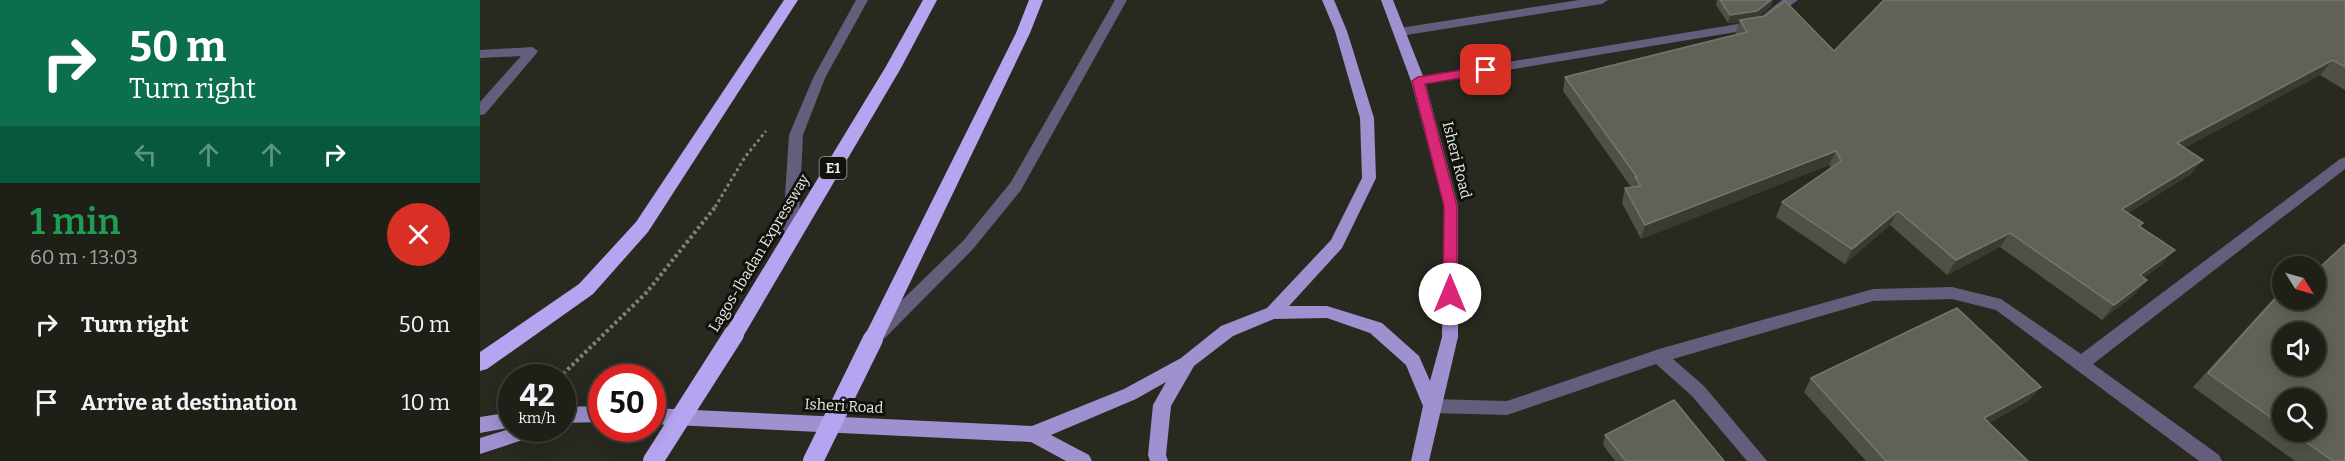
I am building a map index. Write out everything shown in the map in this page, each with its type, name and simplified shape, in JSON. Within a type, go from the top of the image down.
[{"type":"highway","points":[[480,363],[586,289],[642,227],[791,0]]},
{"type":"highway","name":"Lagos-Ibadan Expressway","points":[[653,461],[790,241],[893,68],[930,0]]},
{"type":"highway","points":[[813,461],[1023,33],[1036,0]]},
{"type":"main road","name":"Isheri Road","points":[[1273,313],[1337,244],[1369,178],[1367,118],[1341,31],[1328,0]]},
{"type":"main road","name":"Isheri Road","points":[[1387,0],[1418,81],[1450,206],[1450,338],[1420,461]]},
{"type":"main road","name":"Isheri Road","points":[[666,417],[1033,434],[1130,394],[1188,361],[1227,331],[1273,313],[1327,312],[1376,328],[1413,361],[1432,406]]},
{"type":"main road","name":"Isheri Road","points":[[1160,461],[1157,455],[1162,405],[1188,361]]},
{"type":"main road","points":[[480,425],[498,422]]},
{"type":"main road","name":"Isheri Road","points":[[1033,434],[1083,461]]},
{"type":"main road","points":[[480,446],[498,440]]},
{"type":"street","points":[[790,241],[796,135],[819,78],[862,0]]},
{"type":"street","points":[[873,339],[968,245],[1016,186],[1121,0]]},
{"type":"street","points":[[1400,33],[1602,0]]},
{"type":"street","points":[[1418,81],[1760,24],[1783,4],[1792,0]]},
{"type":"street","points":[[480,54],[532,51],[480,111]]},
{"type":"street","points":[[2082,363],[2345,162]]},
{"type":"street","points":[[1432,406],[1507,408],[1659,356],[1873,295],[1952,293],[2001,305],[2213,461]]},
{"type":"street","points":[[1659,356],[1698,391],[1758,461]]},
{"type":"path","points":[[573,364],[647,292],[715,208],[745,157],[772,123]]},
{"type":"building","points":[[1720,0],[1771,0],[1757,11],[1730,15]]},
{"type":"building","points":[[1884,0],[2345,0],[2345,67],[2333,60],[2177,143],[2203,160],[2122,209],[2143,223],[2139,226],[2175,250],[2140,275],[2147,280],[2114,305],[2010,233],[1956,260],[1898,211],[1852,249],[1782,202],[1841,161],[1836,151],[1645,225],[1625,188],[1641,186],[1635,177],[1637,177],[1565,77],[1747,32],[1740,20],[1765,16],[1785,1],[1834,51]]},
{"type":"building","points":[[2345,244],[2345,461],[2333,461],[2306,442],[2326,442],[2326,388],[2272,388],[2272,418],[2208,373],[2272,302],[2272,310],[2326,310],[2326,262]]},
{"type":"building","points":[[1957,308],[2041,387],[1984,418],[2028,461],[1886,461],[1811,378]]},
{"type":"building","points":[[1674,400],[1724,461],[1626,461],[1605,435]]},
{"type":"route","points":[[1450,294],[1450,206],[1418,81],[1486,70]]}]
